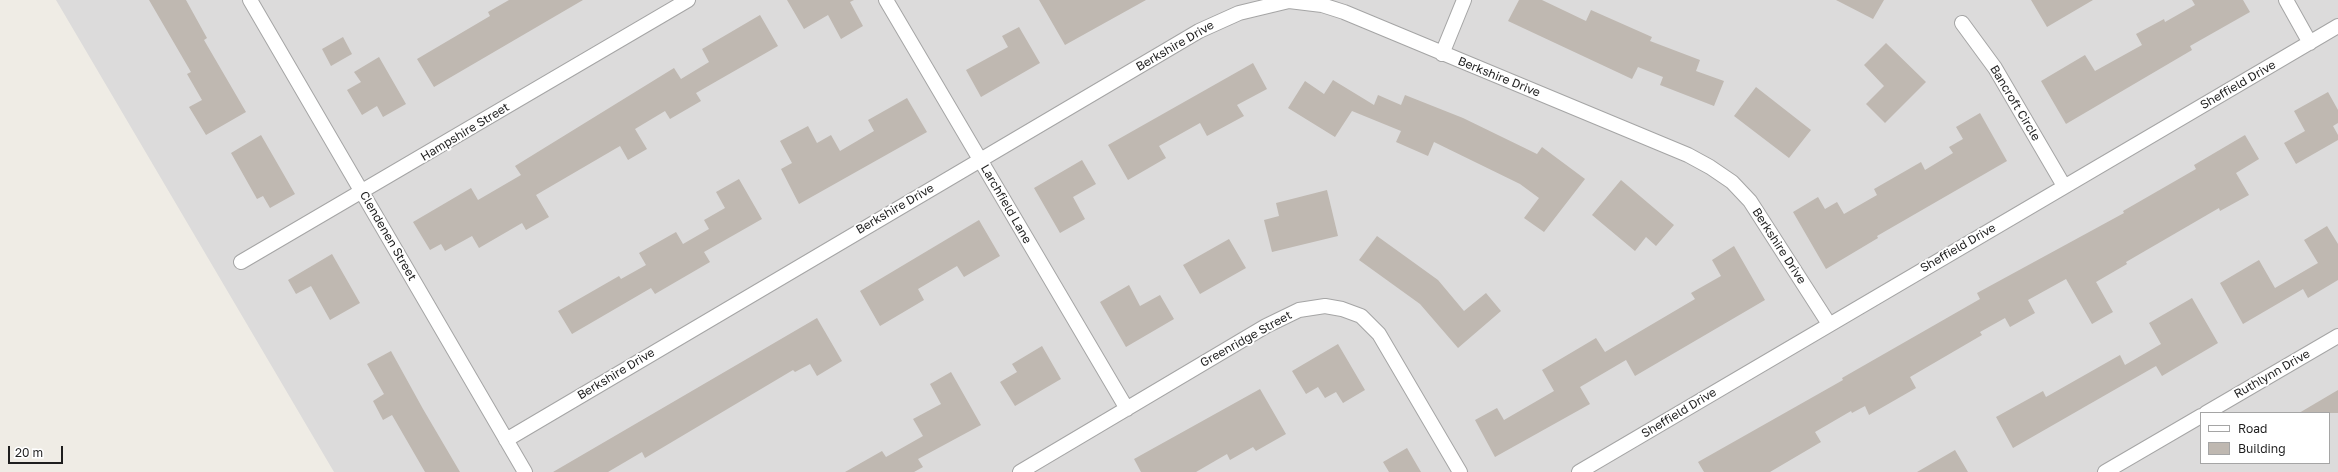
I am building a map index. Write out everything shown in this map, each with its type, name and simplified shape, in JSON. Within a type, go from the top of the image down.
[{"type":"street","name":"Clendenen Street","points":[[250,0],[525,472]]},
{"type":"street","name":"Hampshire Street","points":[[241,262],[363,192],[688,0]]},
{"type":"street","name":"Larchfield Lane","points":[[886,0],[1127,409]]},
{"type":"street","points":[[1442,54],[1464,0]]},
{"type":"street","points":[[2286,0],[2310,43]]},
{"type":"street","name":"Berkshire Drive","points":[[506,440],[1199,31],[1239,13],[1279,2],[1301,2],[1344,12],[1688,155],[1721,174],[1741,190],[1750,201],[1829,324]]},
{"type":"street","name":"Bancroft Circle","points":[[1962,23],[1995,68],[2064,186]]},
{"type":"street","name":"Sheffield Drive","points":[[1579,472],[2338,26]]},
{"type":"street","name":"Greenridge Street","points":[[1020,472],[1282,317],[1309,307],[1325,306],[1342,308],[1361,316],[1379,334],[1460,472]]},
{"type":"street","name":"Ruthlynn Drive","points":[[2208,412],[2338,336]]},
{"type":"street","points":[[2105,472],[2200,417]]},
{"type":"shaded area","points":[[56,0],[2338,0],[2338,472],[334,472]]},
{"type":"building","points":[[149,0],[186,0],[207,38],[204,40],[246,112],[206,135],[189,107],[202,100],[187,74],[191,72]]},
{"type":"building","points":[[509,0],[583,0],[434,87],[417,59],[490,16],[488,12]]},
{"type":"building","points":[[787,0],[854,0],[850,2],[863,26],[841,39],[828,15],[804,29]]},
{"type":"building","points":[[1039,0],[1146,0],[1065,45]]},
{"type":"building","points":[[1519,0],[1542,0],[1586,21],[1591,10],[1652,37],[1650,41],[1700,60],[1696,71],[1724,81],[1714,106],[1660,85],[1663,77],[1638,67],[1632,79],[1508,21]]},
{"type":"building","points":[[1836,0],[1884,0],[1873,19]]},
{"type":"building","points":[[2031,0],[2093,0],[2047,27]]},
{"type":"building","points":[[2192,0],[2243,0],[2250,12],[2190,46],[2192,50],[2066,124],[2041,81],[2085,55],[2095,71],[2142,45],[2136,34],[2164,19],[2165,22],[2195,5]]},
{"type":"building","points":[[760,15],[778,46],[696,93],[701,101],[670,119],[665,111],[635,129],[647,149],[628,160],[620,146],[536,195],[549,217],[526,230],[522,223],[479,248],[472,236],[445,251],[441,244],[430,250],[413,222],[471,188],[478,200],[521,175],[515,166],[674,68],[681,79],[709,62],[702,49]]},
{"type":"building","points":[[1019,27],[1040,63],[981,97],[966,70],[1008,47],[1002,36]]},
{"type":"building","points":[[343,37],[352,54],[331,66],[322,49]]},
{"type":"building","points":[[1886,43],[1926,82],[1885,123],[1866,104],[1884,86],[1864,65]]},
{"type":"building","points":[[379,57],[406,104],[383,117],[377,106],[362,115],[347,90],[361,82],[354,72]]},
{"type":"building","points":[[1253,63],[1267,89],[1237,105],[1244,116],[1207,136],[1200,123],[1159,146],[1166,158],[1128,180],[1108,145]]},
{"type":"building","points":[[1333,80],[1374,105],[1378,95],[1401,105],[1405,95],[1463,118],[1537,154],[1542,147],[1585,179],[1544,232],[1524,218],[1539,198],[1520,184],[1434,142],[1428,156],[1396,142],[1401,131],[1352,111],[1335,137],[1288,108],[1305,81],[1324,94]]},
{"type":"building","points":[[1756,87],[1811,130],[1789,158],[1734,116]]},
{"type":"building","points":[[2328,92],[2338,110],[2338,123],[2333,126],[2338,135],[2338,140],[2296,164],[2284,143],[2305,131],[2294,111]]},
{"type":"building","points":[[907,98],[927,132],[799,204],[781,169],[792,163],[780,141],[808,126],[817,143],[831,135],[840,151],[874,131],[868,120]]},
{"type":"building","points":[[1980,113],[2007,161],[1877,236],[1878,238],[1826,269],[1793,212],[1818,197],[1825,209],[1837,202],[1844,214],[1877,195],[1874,189],[1921,162],[1925,170],[1953,153],[1949,147],[1963,139],[1956,127]]},
{"type":"building","points":[[261,135],[295,194],[270,208],[263,196],[257,199],[231,153]]},
{"type":"building","points":[[2245,135],[2259,159],[2236,173],[2249,195],[2220,211],[2219,208],[2126,262],[2127,264],[2096,282],[2113,312],[2092,324],[2066,279],[2028,300],[2035,313],[2010,327],[2005,318],[1980,332],[1982,335],[1910,377],[1916,388],[1869,415],[1865,406],[1852,413],[1851,411],[1815,432],[1821,442],[1770,472],[1704,472],[1698,462],[1843,380],[1842,378],[1980,299],[1977,293],[2124,213],[2123,211],[2196,169],[2194,165]]},
{"type":"building","points":[[1082,160],[1096,184],[1073,197],[1085,219],[1060,233],[1034,188]]},
{"type":"building","points":[[739,179],[762,219],[704,252],[710,262],[655,294],[651,288],[572,334],[558,311],[619,276],[621,279],[646,265],[639,253],[676,232],[683,244],[709,229],[704,220],[725,208],[716,192]]},
{"type":"building","points":[[1621,180],[1674,225],[1656,246],[1646,237],[1635,251],[1592,215]]},
{"type":"building","points":[[1327,190],[1338,236],[1272,252],[1264,220],[1279,216],[1276,203]]},
{"type":"building","points":[[979,220],[1000,256],[964,277],[957,266],[918,289],[924,300],[880,326],[860,291]]},
{"type":"building","points":[[2327,226],[2338,244],[2338,280],[2308,298],[2303,289],[2243,324],[2220,283],[2259,260],[2275,288],[2318,263],[2304,240]]},
{"type":"building","points":[[1377,236],[1438,280],[1464,311],[1486,293],[1501,311],[1458,348],[1420,304],[1359,260]]},
{"type":"building","points":[[1229,239],[1246,268],[1200,294],[1183,265]]},
{"type":"building","points":[[1734,246],[1765,300],[1635,376],[1626,360],[1580,387],[1590,404],[1495,457],[1475,420],[1497,408],[1504,420],[1554,391],[1542,370],[1596,338],[1605,352],[1695,299],[1691,293],[1721,276],[1712,260]]},
{"type":"building","points":[[332,254],[360,303],[330,320],[311,286],[296,294],[288,280]]},
{"type":"building","points":[[1129,285],[1140,306],[1160,295],[1174,319],[1126,347],[1100,302]]},
{"type":"building","points":[[2192,298],[2218,343],[2162,376],[2156,366],[2013,448],[1996,417],[2043,391],[2046,397],[2120,355],[2125,365],[2161,344],[2149,323]]},
{"type":"building","points":[[817,318],[842,361],[817,376],[810,364],[795,372],[793,370],[645,458],[642,452],[608,472],[553,472]]},
{"type":"building","points":[[1338,344],[1365,390],[1343,403],[1336,392],[1325,398],[1318,387],[1306,394],[1292,371]]},
{"type":"building","points":[[1042,346],[1061,379],[1015,406],[1000,382],[1017,372],[1012,364]]},
{"type":"building","points":[[391,351],[460,472],[425,472],[392,415],[383,420],[373,401],[384,394],[367,364]]},
{"type":"building","points":[[951,372],[981,425],[918,459],[923,467],[914,472],[845,472],[882,451],[886,457],[923,436],[913,419],[941,404],[930,384]]},
{"type":"building","points":[[1260,389],[1286,434],[1256,451],[1253,447],[1230,460],[1227,454],[1196,472],[1141,472],[1134,459]]},
{"type":"building","points":[[2338,390],[2338,413],[2301,412]]},
{"type":"building","points":[[1407,448],[1421,472],[1389,472],[1383,462]]},
{"type":"building","points":[[1955,450],[1968,472],[1917,472]]}]
